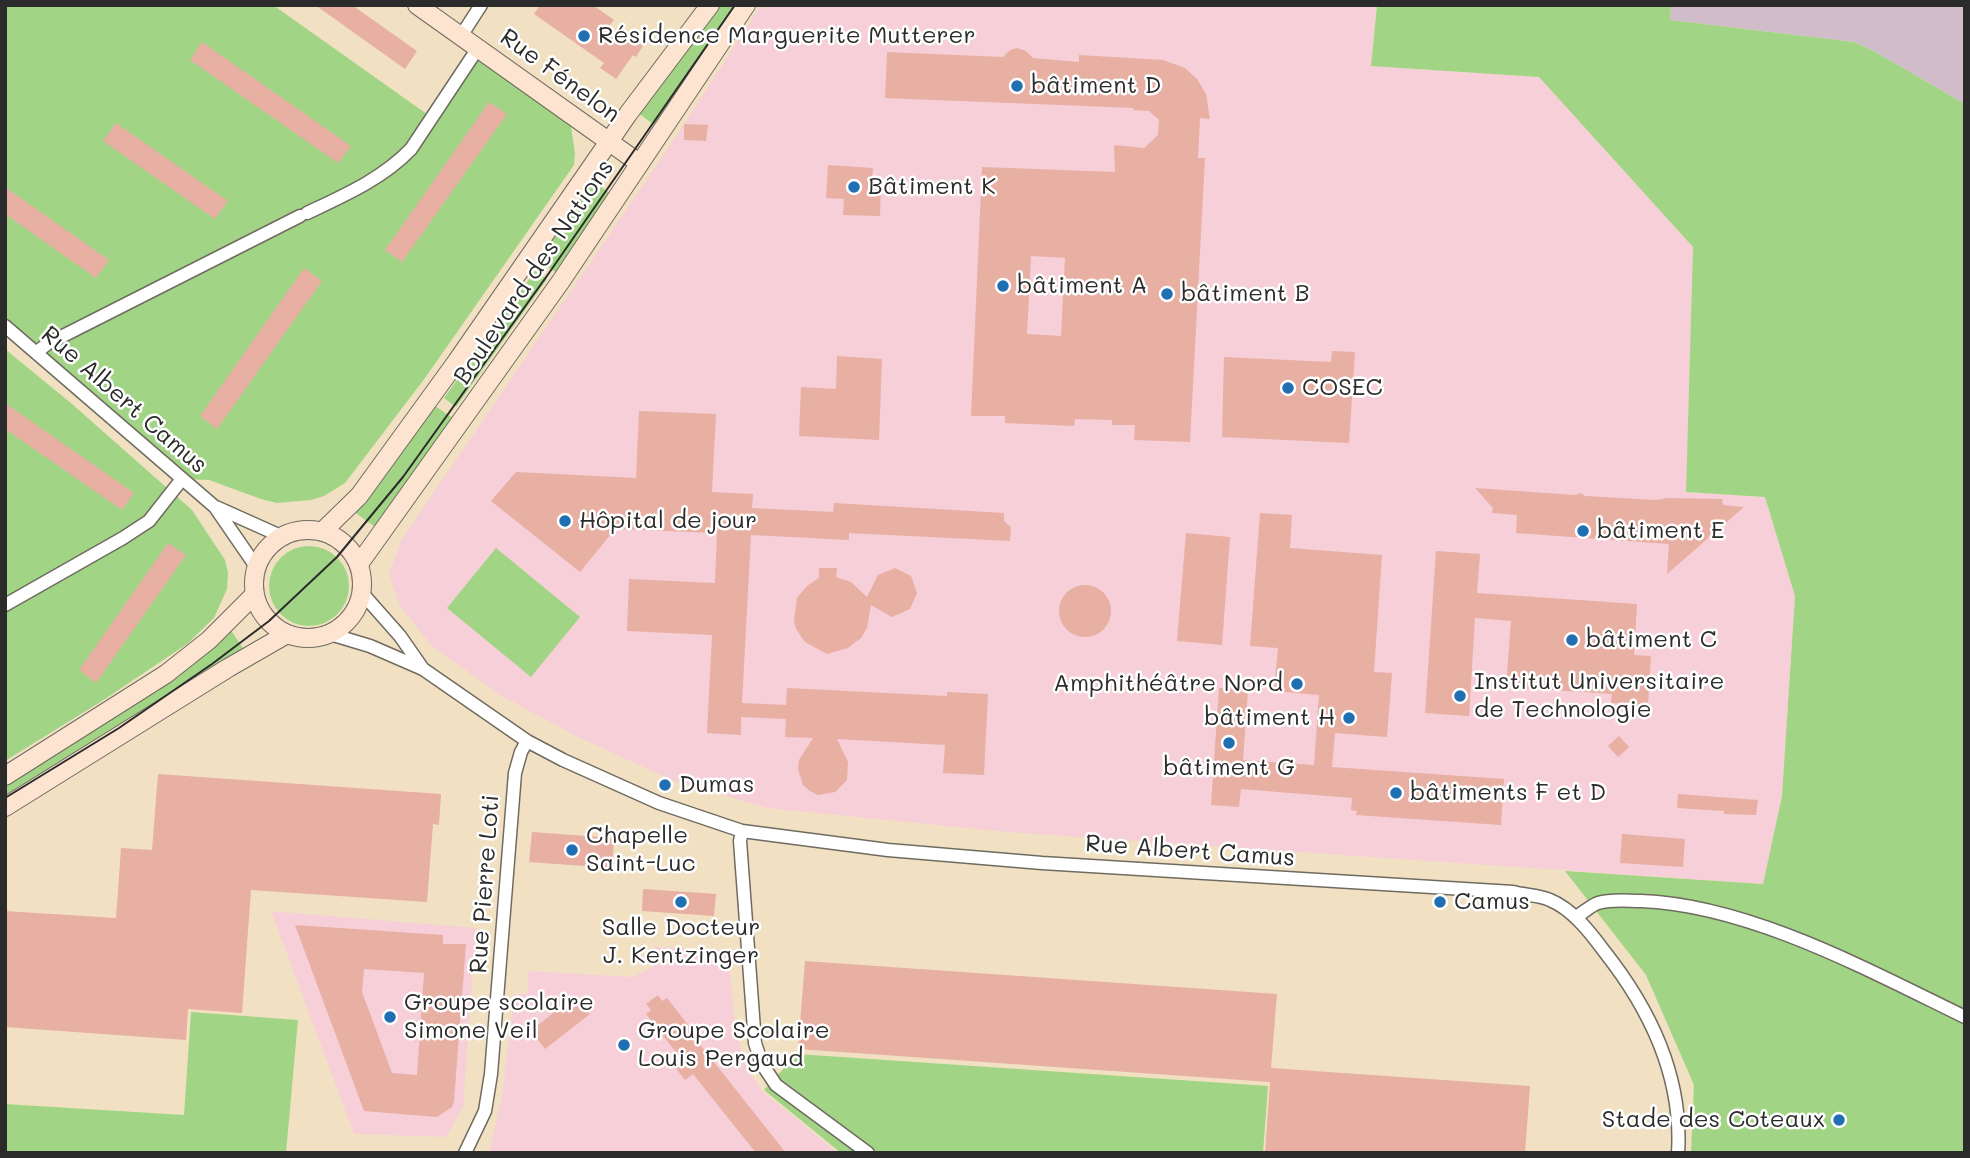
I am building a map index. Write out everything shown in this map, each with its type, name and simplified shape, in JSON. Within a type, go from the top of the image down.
[{"type":"main road","name":"Rue Fénelon","points":[[417,5],[639,163]]},
{"type":"main road","name":"Boulevard des Nations","points":[[321,532],[359,496],[609,142],[710,5]]},
{"type":"main road","name":"Boulevard des Nations","points":[[359,564],[545,302],[746,5]]},
{"type":"main road","points":[[302,531],[321,532],[340,540],[349,549],[359,564],[362,593],[352,617],[330,634],[301,638],[287,634],[269,621],[261,611],[255,594],[257,568],[267,550],[283,537],[302,531]]},
{"type":"main road","points":[[5,776],[166,674],[209,639],[255,594]]},
{"type":"main road","points":[[5,807],[228,667],[287,634]]},
{"type":"street","points":[[461,36],[481,5]]},
{"type":"street","points":[[37,352],[47,344],[362,186],[400,160],[411,149],[478,48]]},
{"type":"street","name":"Rue Albert Camus","points":[[5,326],[215,507],[257,568]]},
{"type":"street","points":[[5,605],[149,521],[182,479]]},
{"type":"street","name":"Rue Albert Camus","points":[[215,507],[283,537]]},
{"type":"street","name":"Rue Albert Camus","points":[[362,593],[400,636],[423,669]]},
{"type":"street","name":"Rue Albert Camus","points":[[330,634],[370,646],[423,669],[527,741],[633,792],[742,831],[876,849],[1042,863],[1513,892],[1550,900],[1576,917],[1620,971],[1643,1006],[1668,1065],[1677,1108],[1678,1153]]},
{"type":"street","name":"Rue Pierre Loti","points":[[465,1153],[485,1111],[492,1074],[515,773],[527,741]]},
{"type":"street","points":[[742,831],[740,841],[752,1018],[755,1043],[762,1064],[776,1085],[868,1153]]},
{"type":"street","points":[[1576,917],[1596,904],[1614,900],[1661,902],[1704,908],[1804,942],[1965,1017]]},
{"type":"shaded area","points":[[761,5],[1377,5],[1371,66],[1539,77],[1693,247],[1686,492],[1765,497],[1795,596],[1782,796],[1763,884],[1007,832],[767,808],[672,780],[578,737],[500,695],[432,646],[400,606],[389,574],[402,539],[671,144]]},
{"type":"shaded area","points":[[1671,5],[1965,5],[1965,104],[1854,42],[1670,20]]},
{"type":"shaded area","name":"Groupe scolaire Simone Veil","points":[[271,911],[476,928],[463,1107],[446,1137],[354,1134]]},
{"type":"shaded area","name":"Groupe Scolaire Louis Pergaud","points":[[654,947],[728,950],[735,1025],[745,1065],[763,1092],[838,1153],[489,1153],[503,1092],[514,994],[527,994],[529,971],[632,977],[650,969],[657,959]]},
{"type":"green space","points":[[5,5],[273,5],[431,117],[478,48],[569,113],[575,153],[574,165],[425,378],[345,483],[324,496],[311,500],[277,503],[209,480],[182,479],[5,326]]},
{"type":"green space","points":[[717,5],[740,5],[658,128],[637,112]]},
{"type":"green space","points":[[1377,5],[1671,5],[1670,20],[1854,42],[1965,104],[1965,1153],[1691,1153],[1694,1085],[1646,975],[1565,871],[1763,884],[1782,796],[1795,596],[1765,497],[1686,492],[1693,247],[1539,77],[1371,66]]},
{"type":"green space","points":[[591,180],[611,194],[558,274],[535,258]]},
{"type":"green space","points":[[535,271],[547,279],[456,407],[444,398]]},
{"type":"green space","points":[[5,349],[192,510],[225,560],[228,573],[227,589],[214,618],[187,644],[5,761]]},
{"type":"green space","points":[[432,404],[456,420],[375,527],[353,511]]},
{"type":"green space","points":[[301,546],[317,546],[338,557],[349,578],[349,594],[338,615],[317,626],[301,626],[287,620],[275,608],[269,594],[269,578],[275,564],[287,552]]},
{"type":"green space","points":[[496,548],[580,617],[531,677],[447,608]]},
{"type":"green space","points":[[230,629],[245,651],[5,802],[5,782]]},
{"type":"green space","points":[[191,1012],[298,1020],[286,1153],[5,1153],[5,1104],[184,1115]]},
{"type":"green space","points":[[797,1054],[1268,1086],[1263,1153],[841,1153],[764,1090]]},
{"type":"building","points":[[315,5],[352,5],[417,51],[405,69]]},
{"type":"building","name":"Résidence Marguerite Mutterer","points":[[540,5],[593,5],[614,20],[608,27],[630,43],[633,39],[643,46],[616,79],[600,68],[604,63],[534,14]]},
{"type":"building","points":[[202,42],[351,146],[338,163],[190,60]]},
{"type":"building","points":[[1017,48],[1026,51],[1033,58],[1079,62],[1079,55],[1163,60],[1185,68],[1197,79],[1206,94],[1210,119],[1200,118],[1198,158],[1205,158],[1190,442],[1134,440],[1135,425],[1112,425],[1112,420],[1075,419],[1074,426],[1005,423],[1005,416],[971,416],[982,167],[1115,172],[1114,145],[1144,148],[1158,135],[1159,120],[1149,111],[1133,110],[1134,108],[885,98],[887,52],[1003,57],[1010,50]],"holes":[[[1031,256],[1065,258],[1061,336],[1027,334]]]},
{"type":"building","points":[[489,102],[507,114],[402,262],[385,250]]},
{"type":"building","points":[[116,123],[228,201],[215,219],[103,141]]},
{"type":"building","points":[[684,124],[708,125],[706,141],[684,140]]},
{"type":"building","name":"Bâtiment K","points":[[828,165],[873,168],[872,179],[881,179],[880,216],[843,215],[844,199],[826,198]]},
{"type":"building","points":[[5,187],[109,260],[96,278],[5,214]]},
{"type":"building","points":[[304,268],[322,281],[217,429],[200,416]]},
{"type":"building","name":"COSEC","points":[[1332,351],[1355,352],[1349,443],[1222,437],[1224,357],[1331,362]]},
{"type":"building","points":[[837,356],[882,359],[879,440],[799,436],[801,387],[836,389]]},
{"type":"building","points":[[5,403],[134,493],[122,510],[5,429]]},
{"type":"building","points":[[639,411],[716,414],[712,492],[753,494],[752,508],[833,512],[834,503],[1004,513],[1004,521],[1011,527],[1010,541],[849,533],[849,540],[751,535],[742,703],[786,705],[787,688],[947,696],[947,692],[988,694],[984,775],[943,773],[945,745],[837,739],[848,762],[847,780],[835,792],[818,795],[810,791],[803,785],[798,769],[799,760],[813,738],[785,737],[786,719],[741,717],[741,735],[707,733],[712,635],[627,631],[629,579],[715,583],[717,533],[615,529],[580,572],[491,501],[516,472],[636,478]]},
{"type":"building","name":"bâtiment E","points":[[1475,488],[1656,500],[1722,499],[1723,505],[1744,507],[1667,574],[1669,544],[1516,533],[1517,515],[1492,513],[1493,508]]},
{"type":"building","points":[[1260,513],[1292,515],[1290,548],[1382,555],[1374,672],[1392,673],[1387,737],[1335,733],[1332,767],[1504,779],[1501,825],[1356,815],[1357,811],[1351,810],[1352,798],[1241,789],[1239,807],[1211,805],[1219,688],[1248,690],[1243,760],[1314,765],[1319,695],[1274,691],[1278,648],[1250,646]]},
{"type":"building","points":[[1186,533],[1230,537],[1222,645],[1177,641]]},
{"type":"building","points":[[168,543],[186,555],[96,683],[79,670]]},
{"type":"building","name":"bâtiment C","points":[[1436,551],[1480,554],[1477,593],[1637,604],[1634,655],[1651,656],[1648,705],[1611,703],[1612,694],[1506,687],[1511,621],[1475,618],[1469,716],[1425,713]]},
{"type":"building","points":[[819,568],[837,568],[836,577],[851,582],[867,597],[878,575],[895,568],[911,576],[917,593],[910,609],[892,617],[871,605],[867,628],[861,638],[848,648],[827,654],[805,642],[794,621],[797,598],[807,586],[819,578]]},
{"type":"building","points":[[1085,585],[1095,587],[1103,593],[1109,601],[1109,621],[1103,629],[1095,635],[1085,637],[1075,635],[1067,629],[1061,621],[1059,611],[1061,601],[1067,593],[1075,587]]},
{"type":"building","points":[[1619,736],[1629,747],[1618,757],[1608,746]]},
{"type":"building","points":[[158,774],[441,794],[439,825],[433,824],[427,902],[251,890],[242,1013],[188,1009],[186,1040],[5,1027],[5,911],[116,918],[121,848],[152,850]]},
{"type":"building","points":[[1678,794],[1758,800],[1756,815],[1677,808]]},
{"type":"building","name":"Chapelle Saint-Luc","points":[[532,832],[614,838],[612,868],[529,862]]},
{"type":"building","points":[[1622,834],[1685,839],[1683,867],[1620,863]]},
{"type":"building","points":[[643,889],[716,894],[714,916],[642,911]]},
{"type":"building","points":[[295,925],[443,935],[443,944],[466,944],[452,1107],[437,1117],[364,1111]],"holes":[[[364,969],[424,973],[417,1075],[392,1073],[362,992]]]},
{"type":"building","points":[[805,961],[1277,994],[1271,1068],[1530,1086],[1525,1153],[1265,1153],[1270,1082],[798,1049]]},
{"type":"building","points":[[575,995],[590,1014],[545,1049],[531,1031]]},
{"type":"building","points":[[658,995],[662,1001],[667,998],[700,1040],[698,1042],[786,1153],[756,1153],[693,1074],[685,1080],[674,1066],[682,1060],[646,1014],[651,1010],[646,1004]]},
{"type":"tram line","points":[[5,798],[119,728],[212,664],[269,621],[337,557],[403,477],[735,5]]},
{"type":"place","name":"Résidence Marguerite Mutterer","points":[[584,36]]},
{"type":"place","name":"bâtiment D","points":[[1017,86]]},
{"type":"place","name":"Bâtiment K","points":[[854,187]]},
{"type":"place","name":"bâtiment A","points":[[1003,286]]},
{"type":"place","name":"bâtiment B","points":[[1167,294]]},
{"type":"place","name":"COSEC","points":[[1288,388]]},
{"type":"place","name":"Hôpital de jour","points":[[565,521]]},
{"type":"place","name":"bâtiment E","points":[[1583,531]]},
{"type":"place","name":"bâtiment C","points":[[1572,640]]},
{"type":"place","name":"Amphithéâtre Nord","points":[[1297,684]]},
{"type":"place","name":"Institut Universitaire de Technologie","points":[[1460,696]]},
{"type":"place","name":"bâtiment H","points":[[1349,718]]},
{"type":"place","name":"bâtiment G","points":[[1229,743]]},
{"type":"place","name":"Dumas","points":[[665,785]]},
{"type":"place","name":"bâtiments F et D","points":[[1396,793]]},
{"type":"place","name":"Chapelle Saint-Luc","points":[[572,850]]},
{"type":"place","name":"Salle Docteur J. Kentzinger","points":[[681,902]]},
{"type":"place","name":"Camus","points":[[1440,902]]},
{"type":"place","name":"Groupe scolaire Simone Veil","points":[[390,1017]]},
{"type":"place","name":"Groupe Scolaire Louis Pergaud","points":[[624,1045]]},
{"type":"place","name":"Stade des Coteaux","points":[[1839,1120]]}]
